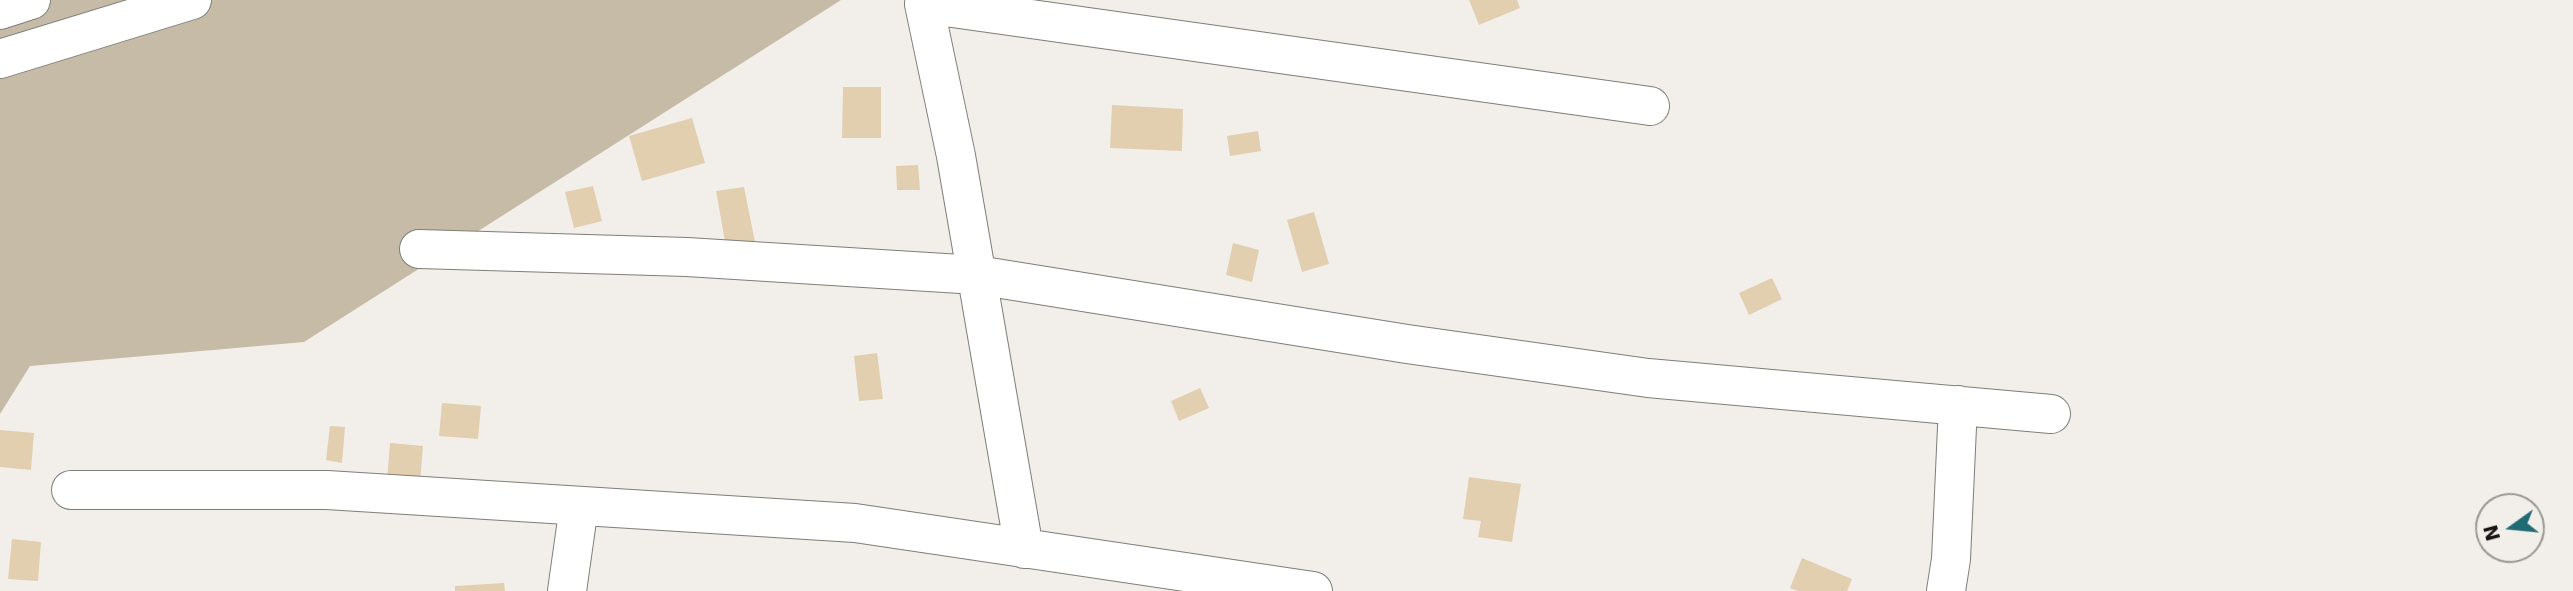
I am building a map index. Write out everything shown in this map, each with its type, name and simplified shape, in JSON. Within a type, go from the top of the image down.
[{"type":"main road","points":[[0,10],[31,0]]},
{"type":"main road","points":[[0,60],[192,0]]},
{"type":"main road","points":[[1024,549],[978,275],[924,4],[1650,106]]},
{"type":"main road","points":[[419,249],[687,257],[978,275],[1407,344],[1648,377],[2051,414]]},
{"type":"main road","points":[[1946,591],[1951,559],[1958,405]]},
{"type":"main road","points":[[71,490],[327,490],[855,523],[1313,591]]},
{"type":"main road","points":[[567,591],[579,506]]},
{"type":"shaded area","points":[[0,0],[841,0],[304,342],[30,366],[0,414]]},
{"type":"building","points":[[1469,0],[1517,0],[1520,8],[1479,25]]},
{"type":"building","points":[[843,87],[881,87],[881,138],[842,138]]},
{"type":"building","points":[[1112,105],[1183,109],[1182,151],[1110,148]]},
{"type":"building","points":[[692,118],[705,163],[642,181],[629,136]]},
{"type":"building","points":[[1258,131],[1261,151],[1230,156],[1227,136]]},
{"type":"building","points":[[918,165],[920,190],[897,190],[896,166]]},
{"type":"building","points":[[593,186],[602,221],[574,228],[565,192]]},
{"type":"building","points":[[744,187],[755,242],[726,247],[716,191]]},
{"type":"building","points":[[1314,212],[1329,264],[1302,272],[1287,220]]},
{"type":"building","points":[[1233,243],[1259,250],[1252,282],[1226,275]]},
{"type":"building","points":[[1772,278],[1782,299],[1749,315],[1739,293]]},
{"type":"building","points":[[877,353],[883,399],[859,401],[854,356]]},
{"type":"building","points":[[1200,388],[1209,408],[1179,421],[1171,401]]},
{"type":"building","points":[[442,403],[481,406],[478,439],[439,436]]},
{"type":"building","points":[[330,426],[345,427],[342,463],[326,460]]},
{"type":"building","points":[[0,430],[34,433],[31,470],[0,467]]},
{"type":"building","points":[[390,443],[423,446],[420,483],[387,480]]},
{"type":"building","points":[[1469,477],[1521,484],[1512,542],[1478,537],[1481,521],[1463,519]]},
{"type":"building","points":[[12,539],[41,542],[38,581],[8,579]]},
{"type":"building","points":[[1802,558],[1852,579],[1847,591],[1798,591],[1790,588]]},
{"type":"building","points":[[504,583],[505,591],[455,591],[455,586]]}]
